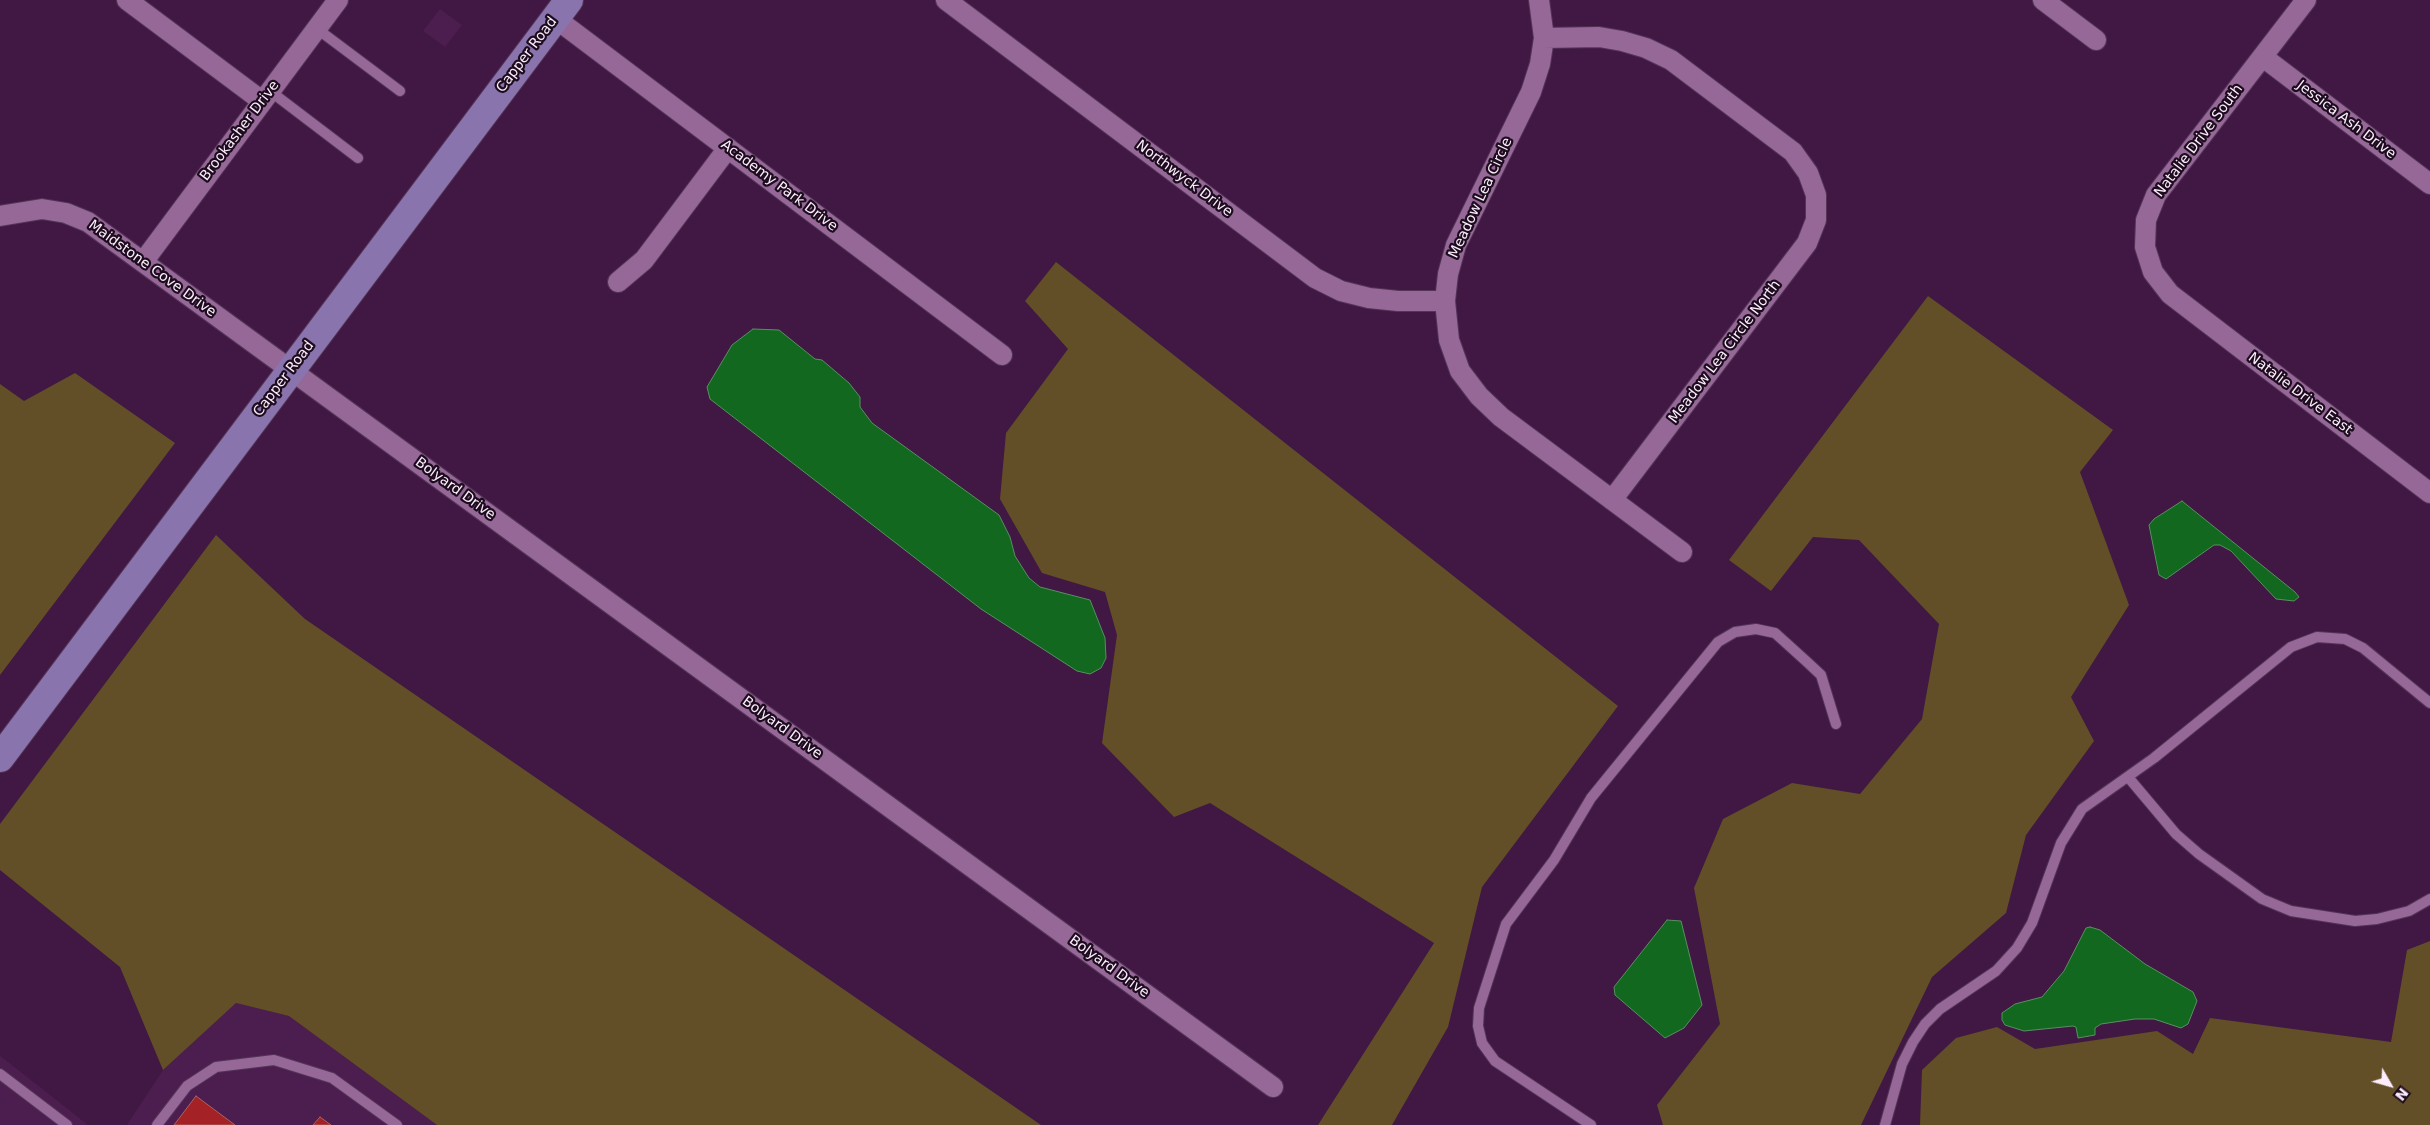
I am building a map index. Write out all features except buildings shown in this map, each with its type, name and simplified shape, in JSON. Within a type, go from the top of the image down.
[{"type":"street","points":[[127,0],[266,96]]},
{"type":"street","name":"Brookasher Drive","points":[[143,262],[338,0]]},
{"type":"street","name":"Northwyck Drive","points":[[946,0],[1316,278],[1341,291],[1369,298],[1398,301],[1445,301]]},
{"type":"street","name":"Meadow Lea Circle","points":[[1539,0],[1544,38],[1540,64],[1531,92],[1456,245],[1448,274],[1445,301],[1449,340],[1460,371],[1479,396],[1501,417],[1612,500]]},
{"type":"street","points":[[2043,0],[2096,40]]},
{"type":"street","name":"Natalie Drive South","points":[[2170,294],[2153,272],[2145,246],[2146,220],[2156,195],[2306,0]]},
{"type":"street","name":"Academy Park Drive","points":[[562,9],[728,148],[1002,355]]},
{"type":"street","name":"Capper Road","points":[[0,758],[562,9]]},
{"type":"street","name":"Meadow Lea Circle North","points":[[1544,38],[1599,38],[1622,41],[1646,48],[1671,60],[1793,152],[1808,173],[1816,194],[1816,220],[1807,244],[1612,500]]},
{"type":"street","name":"Jessica Ash Drive","points":[[2263,57],[2430,184]]},
{"type":"street","points":[[618,282],[644,260],[728,148]]},
{"type":"street","name":"Maidstone Cove Drive","points":[[0,216],[42,209],[66,212],[88,222],[291,369]]},
{"type":"street","name":"Natalie Drive East","points":[[2170,294],[2430,493]]},
{"type":"street","name":"Bolyard Drive","points":[[291,369],[1273,1087]]},
{"type":"street","points":[[1612,500],[1682,552]]},
{"type":"lane","points":[[316,28],[400,91]]},
{"type":"lane","points":[[266,96],[358,158]]},
{"type":"lane","points":[[1592,1125],[1495,1060],[1482,1042],[1478,1026],[1479,1008],[1506,924],[1554,860],[1591,798],[1718,642],[1734,632],[1756,629],[1775,633],[1821,675],[1836,724]]},
{"type":"lane","points":[[1885,1125],[1902,1064],[1913,1042],[1925,1024],[1940,1009],[1996,971],[2018,948],[2032,923],[2061,843],[2070,825],[2082,809],[2154,758],[2291,647],[2318,637],[2345,639],[2363,648],[2430,703]]},
{"type":"lane","points":[[2128,777],[2176,834],[2199,854],[2262,899],[2291,912],[2356,921],[2370,920],[2409,911],[2430,899]]},
{"type":"lane","points":[[157,1125],[187,1086],[216,1067],[274,1060],[332,1078],[397,1125]]},
{"type":"lane","points":[[0,1074],[67,1125]]},
{"type":"shaded area","points":[[440,9],[462,25],[445,47],[423,31]]},
{"type":"shaded area","points":[[1056,262],[1618,706],[1482,887],[1448,1027],[1392,1125],[1318,1125],[1434,943],[1210,803],[1174,817],[1102,743],[1117,635],[1105,592],[1042,573],[1000,499],[1006,433],[1068,349],[1025,301]]},
{"type":"shaded area","points":[[1928,296],[2113,430],[2080,472],[2129,605],[2071,697],[2094,741],[2026,835],[2006,913],[1932,977],[1861,1125],[1663,1125],[1657,1105],[1720,1024],[1694,888],[1723,819],[1792,783],[1860,794],[1922,719],[1939,624],[1859,540],[1813,537],[1771,591],[1729,560]]},
{"type":"shaded area","points":[[753,329],[779,330],[815,359],[822,360],[849,383],[860,397],[860,407],[872,423],[999,515],[1010,537],[1015,556],[1029,578],[1040,587],[1090,600],[1105,638],[1106,658],[1101,668],[1090,674],[1077,671],[981,609],[710,399],[707,387],[732,345]]},
{"type":"shaded area","points":[[75,373],[175,443],[0,675],[0,384],[24,401]]},
{"type":"shaded area","points":[[2182,501],[2299,597],[2294,601],[2276,599],[2231,551],[2220,545],[2214,545],[2166,579],[2159,575],[2149,525],[2154,519]]},
{"type":"shaded area","points":[[216,535],[305,619],[1041,1125],[437,1125],[289,1016],[236,1003],[163,1070],[120,967],[0,870],[0,824]]},
{"type":"shaded area","points":[[1667,920],[1681,921],[1702,1005],[1684,1028],[1665,1038],[1615,995],[1614,987]]},
{"type":"shaded area","points":[[2090,927],[2100,930],[2145,964],[2193,992],[2197,1001],[2188,1024],[2181,1028],[2154,1019],[2135,1019],[2101,1024],[2095,1028],[2095,1035],[2078,1038],[2076,1027],[2073,1026],[2024,1031],[2005,1025],[2002,1020],[2002,1013],[2015,1004],[2042,997],[2064,971],[2086,928]]},
{"type":"shaded area","points":[[2430,941],[2430,1125],[1920,1125],[1922,1070],[1956,1038],[1997,1027],[2035,1049],[2157,1031],[2193,1054],[2210,1018],[2391,1042],[2407,950]]},
{"type":"shaded area","points":[[236,1003],[289,1016],[437,1125],[127,1125],[163,1070]]},
{"type":"shaded area","points":[[0,1056],[8,1062],[88,1125],[0,1125]]}]
